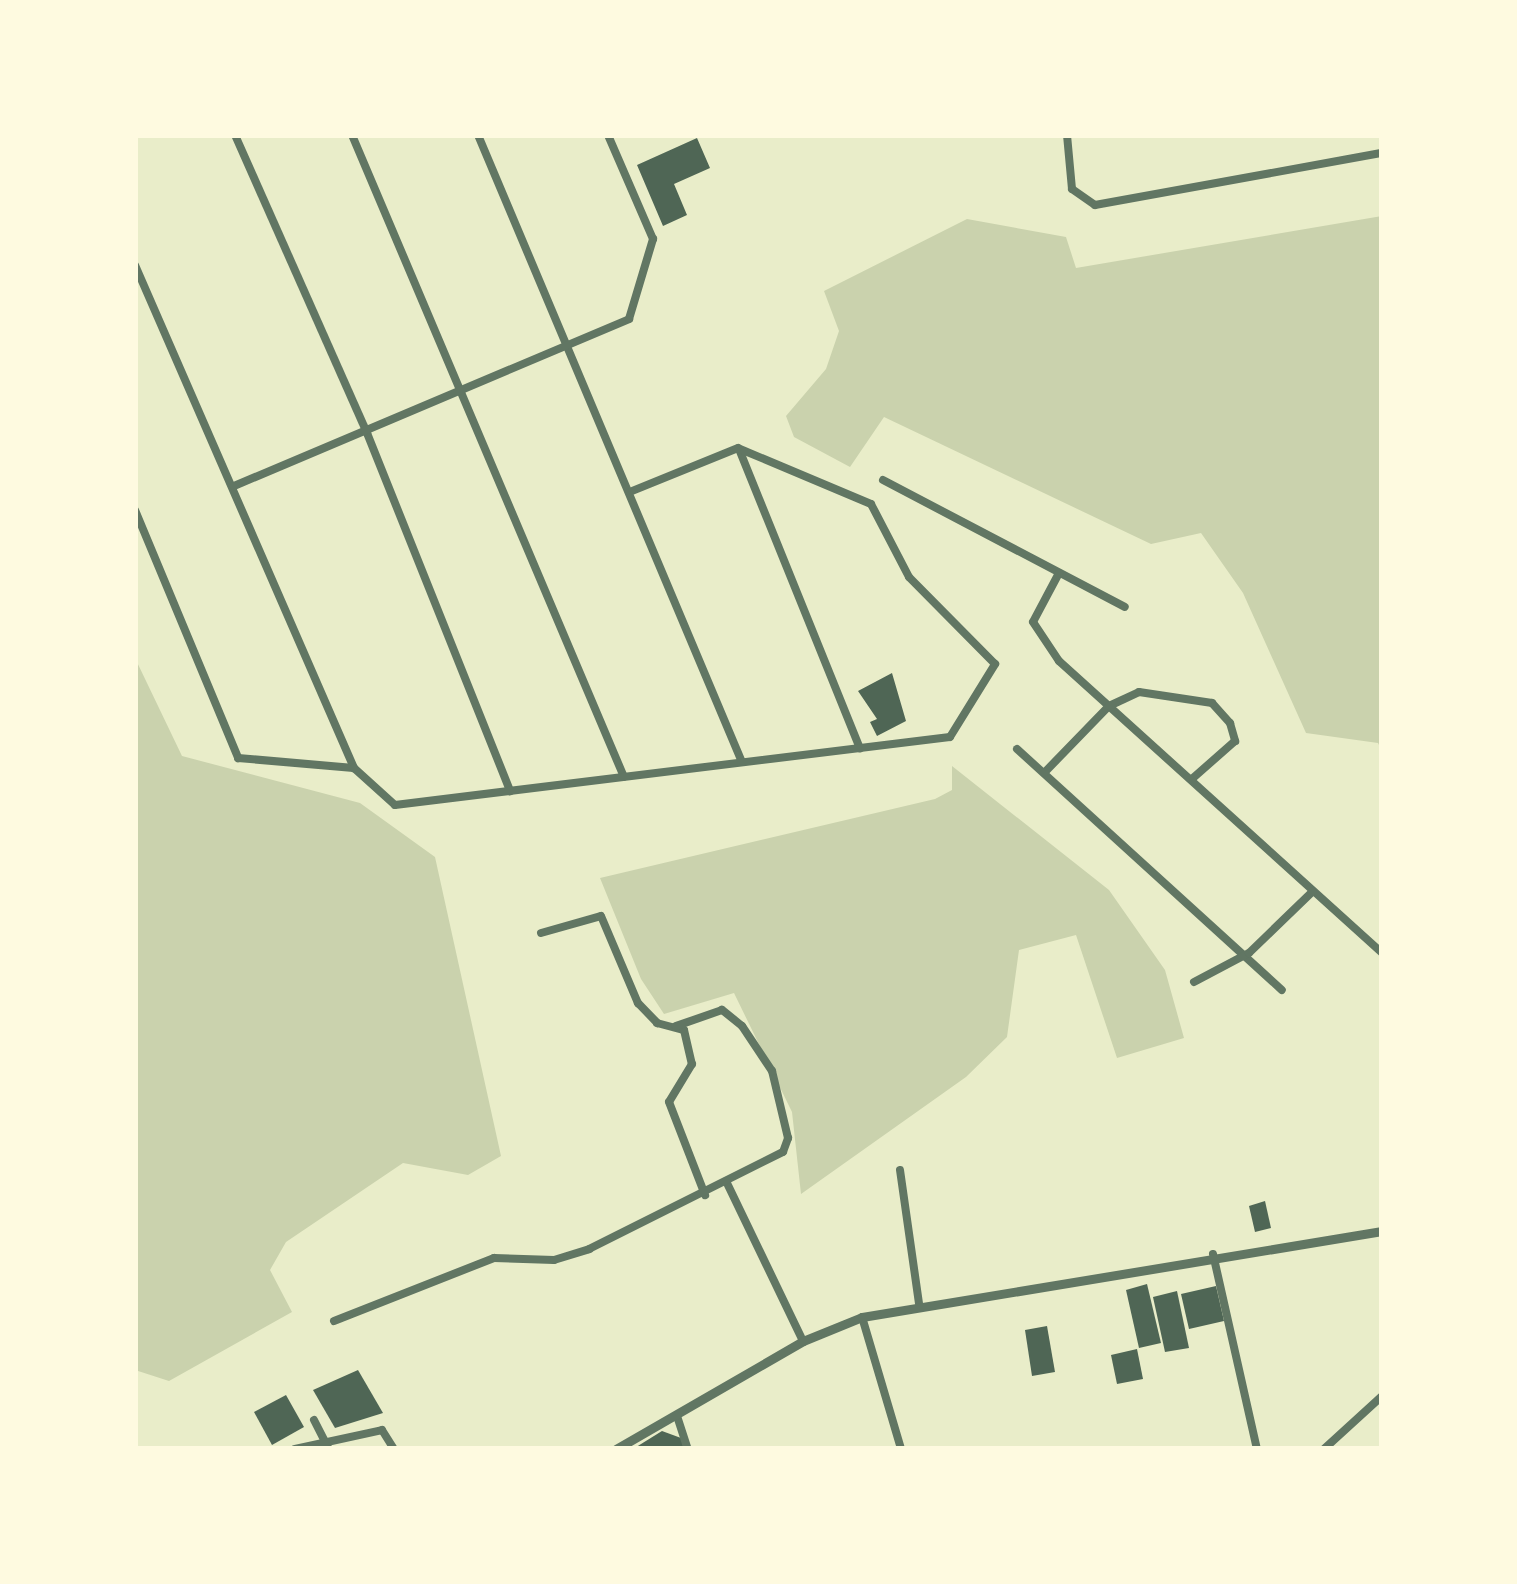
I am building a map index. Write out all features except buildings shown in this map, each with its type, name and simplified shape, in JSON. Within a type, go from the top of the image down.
[{"type":"street","points":[[235,135],[367,433],[510,791]]},
{"type":"street","points":[[352,135],[624,777]]},
{"type":"street","points":[[478,135],[632,491],[742,763]]},
{"type":"street","points":[[234,486],[570,349],[629,319],[653,238],[608,135]]},
{"type":"street","points":[[1067,135],[1072,189],[1095,205],[1382,154]]},
{"type":"street","points":[[135,265],[354,768],[395,805],[950,737],[995,664],[908,577],[871,505],[738,448],[632,491]]},
{"type":"street","points":[[738,448],[860,748]]},
{"type":"street","points":[[883,480],[1125,608]]},
{"type":"street","points":[[135,510],[238,758],[354,768]]},
{"type":"street","points":[[1059,573],[1033,622],[1058,662],[1193,778],[1382,953]]},
{"type":"street","points":[[1044,773],[1109,706],[1139,692],[1212,703],[1235,741],[1193,778]]},
{"type":"street","points":[[1018,749],[1249,953],[1282,990]]},
{"type":"street","points":[[1194,982],[1249,953],[1312,892]]},
{"type":"street","points":[[334,1321],[494,1258],[554,1260],[589,1249],[705,1195],[787,1146],[772,1071],[732,1015],[709,1011],[676,1026],[657,1023],[638,1004],[601,916],[541,933]]},
{"type":"street","points":[[676,1026],[693,1059],[669,1102],[705,1195]]},
{"type":"street","points":[[900,1170],[919,1304]]},
{"type":"street","points":[[726,1181],[803,1341]]},
{"type":"street","points":[[616,1449],[803,1341],[862,1317],[1213,1254],[1382,1231]]},
{"type":"street","points":[[1213,1254],[1258,1449]]},
{"type":"street","points":[[862,1317],[901,1449]]},
{"type":"street","points":[[1324,1449],[1382,1396]]},
{"type":"street","points":[[677,1416],[688,1449]]},
{"type":"street","points":[[314,1420],[326,1444]]},
{"type":"street","points":[[295,1449],[382,1430],[394,1449]]},
{"type":"green space","points":[[1382,216],[1382,751],[1378,743],[1306,733],[1243,593],[1201,533],[1151,544],[884,417],[850,467],[794,437],[786,416],[826,369],[839,331],[824,291],[967,219],[1066,237],[1076,268]]},
{"type":"green space","points":[[135,658],[182,756],[360,803],[435,857],[501,1156],[468,1175],[403,1163],[286,1242],[270,1270],[292,1312],[169,1381],[135,1370]]},
{"type":"green space","points":[[952,766],[1109,890],[1165,970],[1184,1038],[1117,1058],[1076,935],[1019,950],[1007,1037],[966,1077],[801,1194],[792,1112],[734,993],[664,1014],[641,979],[600,878],[935,799],[952,790]]}]
